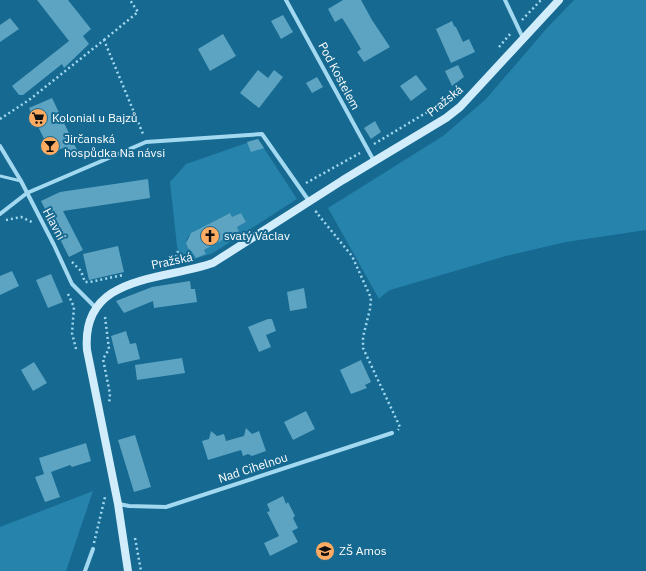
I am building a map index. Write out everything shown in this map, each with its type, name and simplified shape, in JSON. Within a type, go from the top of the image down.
[{"type":"main road","name":"Pražská","points":[[128,571],[118,504],[87,350],[86,336],[88,326],[96,308],[106,297],[126,285],[152,277],[198,268],[213,263],[321,194],[446,118],[460,107],[559,0]]},
{"type":"street","name":"Pod Kostelem","points":[[286,0],[374,162]]},
{"type":"street","points":[[505,0],[523,38]]},
{"type":"street","points":[[0,214],[27,193],[146,142],[262,134],[310,202]]},
{"type":"street","name":"Hlavní","points":[[0,146],[21,181],[54,244],[72,284],[96,308]]},
{"type":"street","name":"Nad Cihelnou","points":[[118,504],[129,506],[166,507],[392,433]]},
{"type":"street","points":[[85,571],[93,549]]},
{"type":"lane","points":[[0,176],[21,181]]},
{"type":"path","points":[[0,119],[29,100],[138,12],[130,0]]},
{"type":"path","points":[[497,50],[541,0]]},
{"type":"path","points":[[104,40],[146,142]]},
{"type":"path","points":[[298,187],[367,149],[454,96]]},
{"type":"path","points":[[311,180],[327,203],[316,212],[352,256],[370,298],[370,309],[363,337],[363,348],[400,427],[392,433]]},
{"type":"path","points":[[0,222],[21,217],[34,223]]},
{"type":"path","points":[[174,263],[178,251]]},
{"type":"path","points":[[67,258],[81,271],[85,282],[128,274]]},
{"type":"path","points":[[68,293],[74,307],[72,333],[76,351]]},
{"type":"path","points":[[96,308],[104,312],[109,349],[103,359],[110,394],[109,410]]},
{"type":"path","points":[[93,549],[106,493]]},
{"type":"shaded area","points":[[574,0],[646,0],[646,230],[566,242],[506,256],[390,290],[379,299],[328,208],[443,136],[486,99],[547,28]]},
{"type":"shaded area","points":[[258,139],[297,199],[213,253],[189,261],[180,257],[177,246],[170,182],[186,164]],"holes":[[[230,213],[232,217],[241,213],[246,222],[237,227],[239,231],[204,250],[206,254],[196,258],[186,242],[189,236],[193,232]]]},
{"type":"shaded area","points":[[93,491],[66,571],[0,571],[0,527]]},
{"type":"building","points":[[37,0],[68,0],[91,29],[83,36],[89,44],[64,68],[62,64],[23,95],[19,95],[12,86],[69,41]]},
{"type":"building","points":[[343,0],[361,0],[390,47],[364,62],[357,52],[361,49],[342,18],[335,22],[328,9]]},
{"type":"building","points":[[283,15],[293,32],[281,39],[271,21]]},
{"type":"building","points":[[10,18],[19,29],[0,42],[0,25]]},
{"type":"building","points":[[452,21],[463,42],[469,39],[475,52],[451,63],[436,29]]},
{"type":"building","points":[[223,34],[236,56],[210,71],[198,49]]},
{"type":"building","points":[[458,65],[464,77],[452,86],[445,71]]},
{"type":"building","points":[[258,70],[268,78],[274,70],[283,77],[259,108],[240,93]]},
{"type":"building","points":[[416,75],[427,89],[411,101],[400,86]]},
{"type":"building","points":[[317,77],[323,87],[312,93],[306,83]]},
{"type":"building","points":[[52,98],[78,152],[66,158],[63,148],[51,153],[29,108]]},
{"type":"building","points":[[375,121],[381,132],[371,139],[364,128]]},
{"type":"building","points":[[258,139],[264,148],[251,152],[247,142]]},
{"type":"building","points":[[148,179],[150,198],[63,211],[83,250],[69,257],[41,201],[60,192]]},
{"type":"building","name":"svatý Václav","points":[[230,213],[232,217],[241,213],[246,222],[237,227],[239,231],[204,250],[206,254],[196,258],[186,243],[191,233]]},
{"type":"building","points":[[118,246],[124,272],[89,280],[83,254]]},
{"type":"building","points":[[12,271],[19,286],[0,295],[0,276]]},
{"type":"building","points":[[51,274],[63,302],[48,308],[36,280]]},
{"type":"building","points":[[190,281],[191,289],[195,289],[197,302],[154,308],[153,301],[124,313],[116,301],[152,287]]},
{"type":"building","points":[[304,288],[307,308],[290,311],[287,292]]},
{"type":"building","points":[[268,319],[272,319],[276,331],[266,335],[271,347],[259,352],[248,327]]},
{"type":"building","points":[[126,331],[130,344],[136,343],[140,359],[118,364],[111,336]]},
{"type":"building","points":[[182,358],[185,373],[137,380],[135,365]]},
{"type":"building","points":[[361,360],[371,382],[365,385],[367,388],[351,394],[340,370]]},
{"type":"building","points":[[34,362],[47,383],[33,391],[21,370]]},
{"type":"building","points":[[306,411],[315,429],[293,440],[284,422]]},
{"type":"building","points":[[246,428],[252,434],[259,431],[266,451],[252,456],[248,454],[243,456],[241,450],[208,460],[202,441],[209,439],[211,431],[217,436],[224,434],[226,441],[244,436]]},
{"type":"building","points":[[135,435],[151,487],[134,492],[118,440]]},
{"type":"building","points":[[86,443],[91,461],[72,467],[70,465],[51,472],[60,497],[45,502],[35,477],[44,474],[39,458]]},
{"type":"building","points":[[283,496],[286,504],[288,502],[295,516],[293,518],[298,528],[292,531],[298,542],[270,556],[264,543],[279,536],[267,512],[270,511],[267,504]]},
{"type":"place","name":"Kolonial u Bajzů","points":[[38,118]]},
{"type":"place","name":"Jirčanská hospůdka Na návsi","points":[[50,146]]},
{"type":"place","name":"svatý Václav","points":[[210,236]]},
{"type":"place","name":"ZŠ Amos","points":[[325,551]]}]
